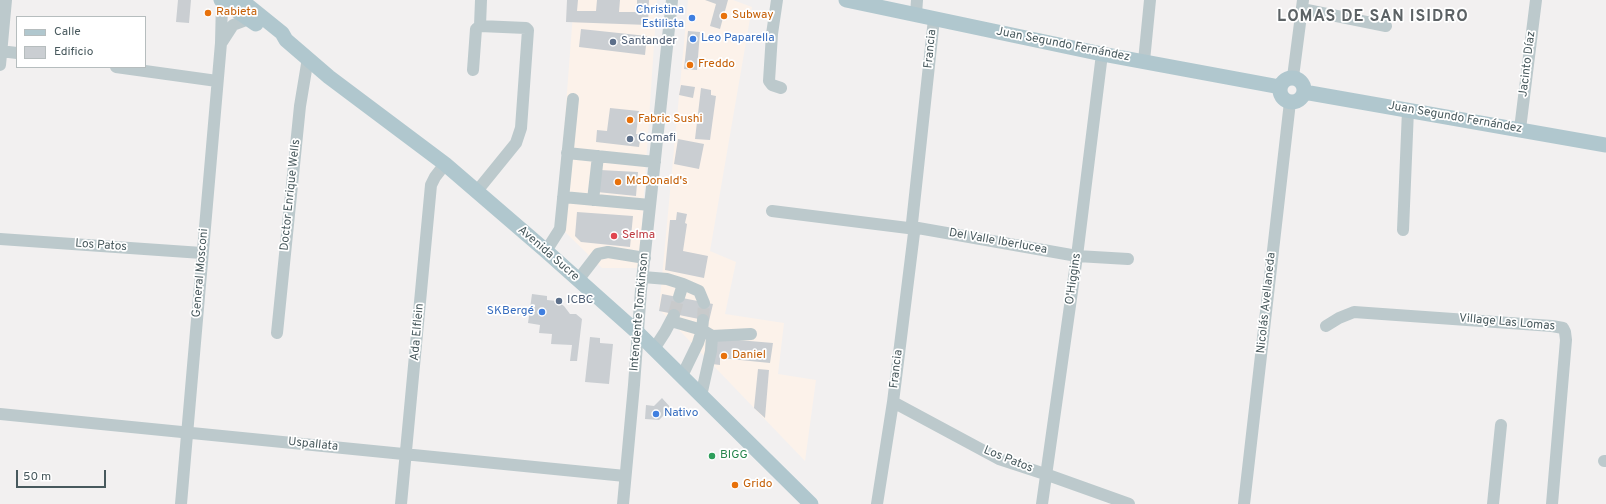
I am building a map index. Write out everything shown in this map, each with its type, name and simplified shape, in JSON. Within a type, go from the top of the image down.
[{"type":"main road","name":"Avenida Sucre","points":[[222,0],[277,40],[286,40]]},
{"type":"main road","name":"Avenida Sucre","points":[[241,0],[282,33],[286,40],[329,77],[445,164],[638,333],[682,376],[804,502]]},
{"type":"main road","name":"Juan Segundo Fernández","points":[[846,0],[916,7],[934,19],[1102,54],[1280,87]]},
{"type":"main road","points":[[1293,77],[1299,80],[1303,85],[1304,92],[1301,98],[1290,102],[1284,99],[1280,93],[1280,87],[1287,78],[1293,77]]},
{"type":"main road","name":"Juan Segundo Fernández","points":[[1304,92],[1606,144]]},
{"type":"street","points":[[0,65],[6,0]]},
{"type":"street","name":"General Mosconi","points":[[180,504],[221,42],[222,0]]},
{"type":"street","points":[[473,70],[476,29],[480,26],[481,0]]},
{"type":"street","name":"Intendente Tomkinson","points":[[623,504],[650,205],[672,0]]},
{"type":"street","points":[[778,0],[772,34],[769,81],[772,85],[781,88]]},
{"type":"street","points":[[1144,61],[1150,0]]},
{"type":"street","name":"Jacinto Díaz","points":[[1520,129],[1536,0]]},
{"type":"street","points":[[1293,77],[1302,5],[1386,26]]},
{"type":"street","name":"General Mosconi","points":[[221,42],[233,25],[249,19]]},
{"type":"street","name":"Francia","points":[[877,504],[893,402],[913,228],[934,19]]},
{"type":"street","points":[[477,191],[516,143],[519,135],[521,128],[528,30],[526,28],[480,26]]},
{"type":"street","points":[[1,51],[16,53]]},
{"type":"street","name":"O'Higgins","points":[[1042,504],[1048,475],[1102,54]]},
{"type":"street","name":"Doctor Enrique Wells","points":[[277,333],[300,106],[308,58]]},
{"type":"street","points":[[123,68],[217,81]]},
{"type":"street","points":[[546,251],[560,229],[573,99]]},
{"type":"street","name":"Nicolás Avellaneda","points":[[1244,504],[1290,102]]},
{"type":"street","points":[[1403,230],[1408,110]]},
{"type":"street","points":[[567,153],[655,162]]},
{"type":"street","points":[[593,200],[598,156]]},
{"type":"street","name":"Ada Elflein","points":[[401,504],[431,185],[445,164]]},
{"type":"street","points":[[563,197],[650,205]]},
{"type":"street","name":"Del Valle Iberlucea","points":[[772,211],[913,228],[1077,256],[1128,258]]},
{"type":"street","name":"Los Patos","points":[[0,239],[202,253]]},
{"type":"street","points":[[578,280],[598,254],[608,252],[645,258]]},
{"type":"street","points":[[643,277],[667,279],[683,284],[699,291],[704,303]]},
{"type":"street","points":[[679,297],[683,284]]},
{"type":"street","name":"Village Las Lomas","points":[[1326,326],[1339,318],[1354,312],[1563,328],[1566,340],[1552,504]]},
{"type":"street","points":[[654,349],[673,317],[702,325],[712,336],[711,351],[701,396]]},
{"type":"street","points":[[682,376],[692,355],[702,325]]},
{"type":"street","points":[[712,336],[751,334]]},
{"type":"street","name":"Los Patos","points":[[893,402],[999,459],[1129,504]]},
{"type":"street","name":"Uspallata","points":[[0,414],[625,476]]},
{"type":"street","points":[[1493,504],[1501,425]]},
{"type":"shaded area","points":[[574,0],[657,0],[639,268],[602,268],[557,224]]},
{"type":"shaded area","points":[[688,0],[733,0],[752,7],[710,251],[736,262],[725,314],[784,323],[778,374],[816,380],[805,461],[659,309]]},
{"type":"building","points":[[178,0],[191,0],[189,23],[176,22]]},
{"type":"building","points":[[567,0],[578,0],[577,11],[596,11],[597,0],[620,0],[619,12],[637,12],[637,0],[649,0],[648,25],[566,22]]},
{"type":"building","points":[[705,0],[728,0],[720,29],[710,26],[716,4]]},
{"type":"building","name":"Santander","points":[[581,29],[647,36],[645,55],[579,47]]},
{"type":"building","points":[[688,31],[700,32],[697,70],[684,69]]},
{"type":"building","points":[[681,85],[695,87],[693,98],[679,95]]},
{"type":"building","points":[[701,88],[711,90],[711,95],[716,96],[710,140],[695,139]]},
{"type":"building","points":[[610,108],[639,111],[636,134],[641,134],[639,147],[596,142],[597,130],[607,131]]},
{"type":"building","points":[[678,139],[704,144],[699,169],[674,164]]},
{"type":"building","name":"McDonald's","points":[[600,170],[638,172],[636,196],[597,192]]},
{"type":"building","points":[[577,212],[633,216],[630,247],[581,242],[575,236]]},
{"type":"building","points":[[677,212],[687,214],[683,251],[708,256],[704,278],[665,270],[670,220],[676,220]]},
{"type":"building","points":[[532,294],[547,296],[547,300],[557,301],[564,306],[570,314],[576,314],[582,319],[577,361],[570,361],[572,345],[551,344],[552,334],[539,333],[540,325],[528,323]]},
{"type":"building","points":[[662,294],[713,304],[709,321],[659,311]]},
{"type":"building","points":[[590,337],[600,338],[600,343],[613,344],[609,384],[585,382]]},
{"type":"building","points":[[715,338],[773,343],[770,363],[720,358],[720,365],[712,364]]},
{"type":"building","points":[[758,369],[769,370],[765,418],[754,408]]},
{"type":"building","name":"Nativo","points":[[662,398],[671,408],[659,420],[645,419],[646,405],[654,406]]},
{"type":"tunnel","points":[[674,314],[679,297]]},
{"type":"tunnel","points":[[703,320],[704,303]]},
{"type":"place","name":"Rabieta","points":[[208,13]]},
{"type":"place","name":"Subway","points":[[724,16]]},
{"type":"place","name":"Christina Estilista","points":[[692,18]]},
{"type":"place","name":"Leo Paparella","points":[[693,39]]},
{"type":"place","name":"Santander","points":[[613,42]]},
{"type":"place","name":"Freddo","points":[[690,65]]},
{"type":"place","name":"Fabric Sushi","points":[[630,120]]},
{"type":"place","name":"Comafi","points":[[630,139]]},
{"type":"place","name":"McDonald's","points":[[618,182]]},
{"type":"place","name":"Selma","points":[[614,236]]},
{"type":"place","name":"ICBC","points":[[559,301]]},
{"type":"place","name":"SKBergé","points":[[542,312]]},
{"type":"place","name":"Daniel","points":[[724,356]]},
{"type":"place","name":"Nativo","points":[[656,414]]},
{"type":"place","name":"BIGG","points":[[712,456]]},
{"type":"place","name":"Grido","points":[[735,485]]},
{"type":"district","name":"LOMAS DE SAN ISIDRO","points":[[1373,18]]}]
